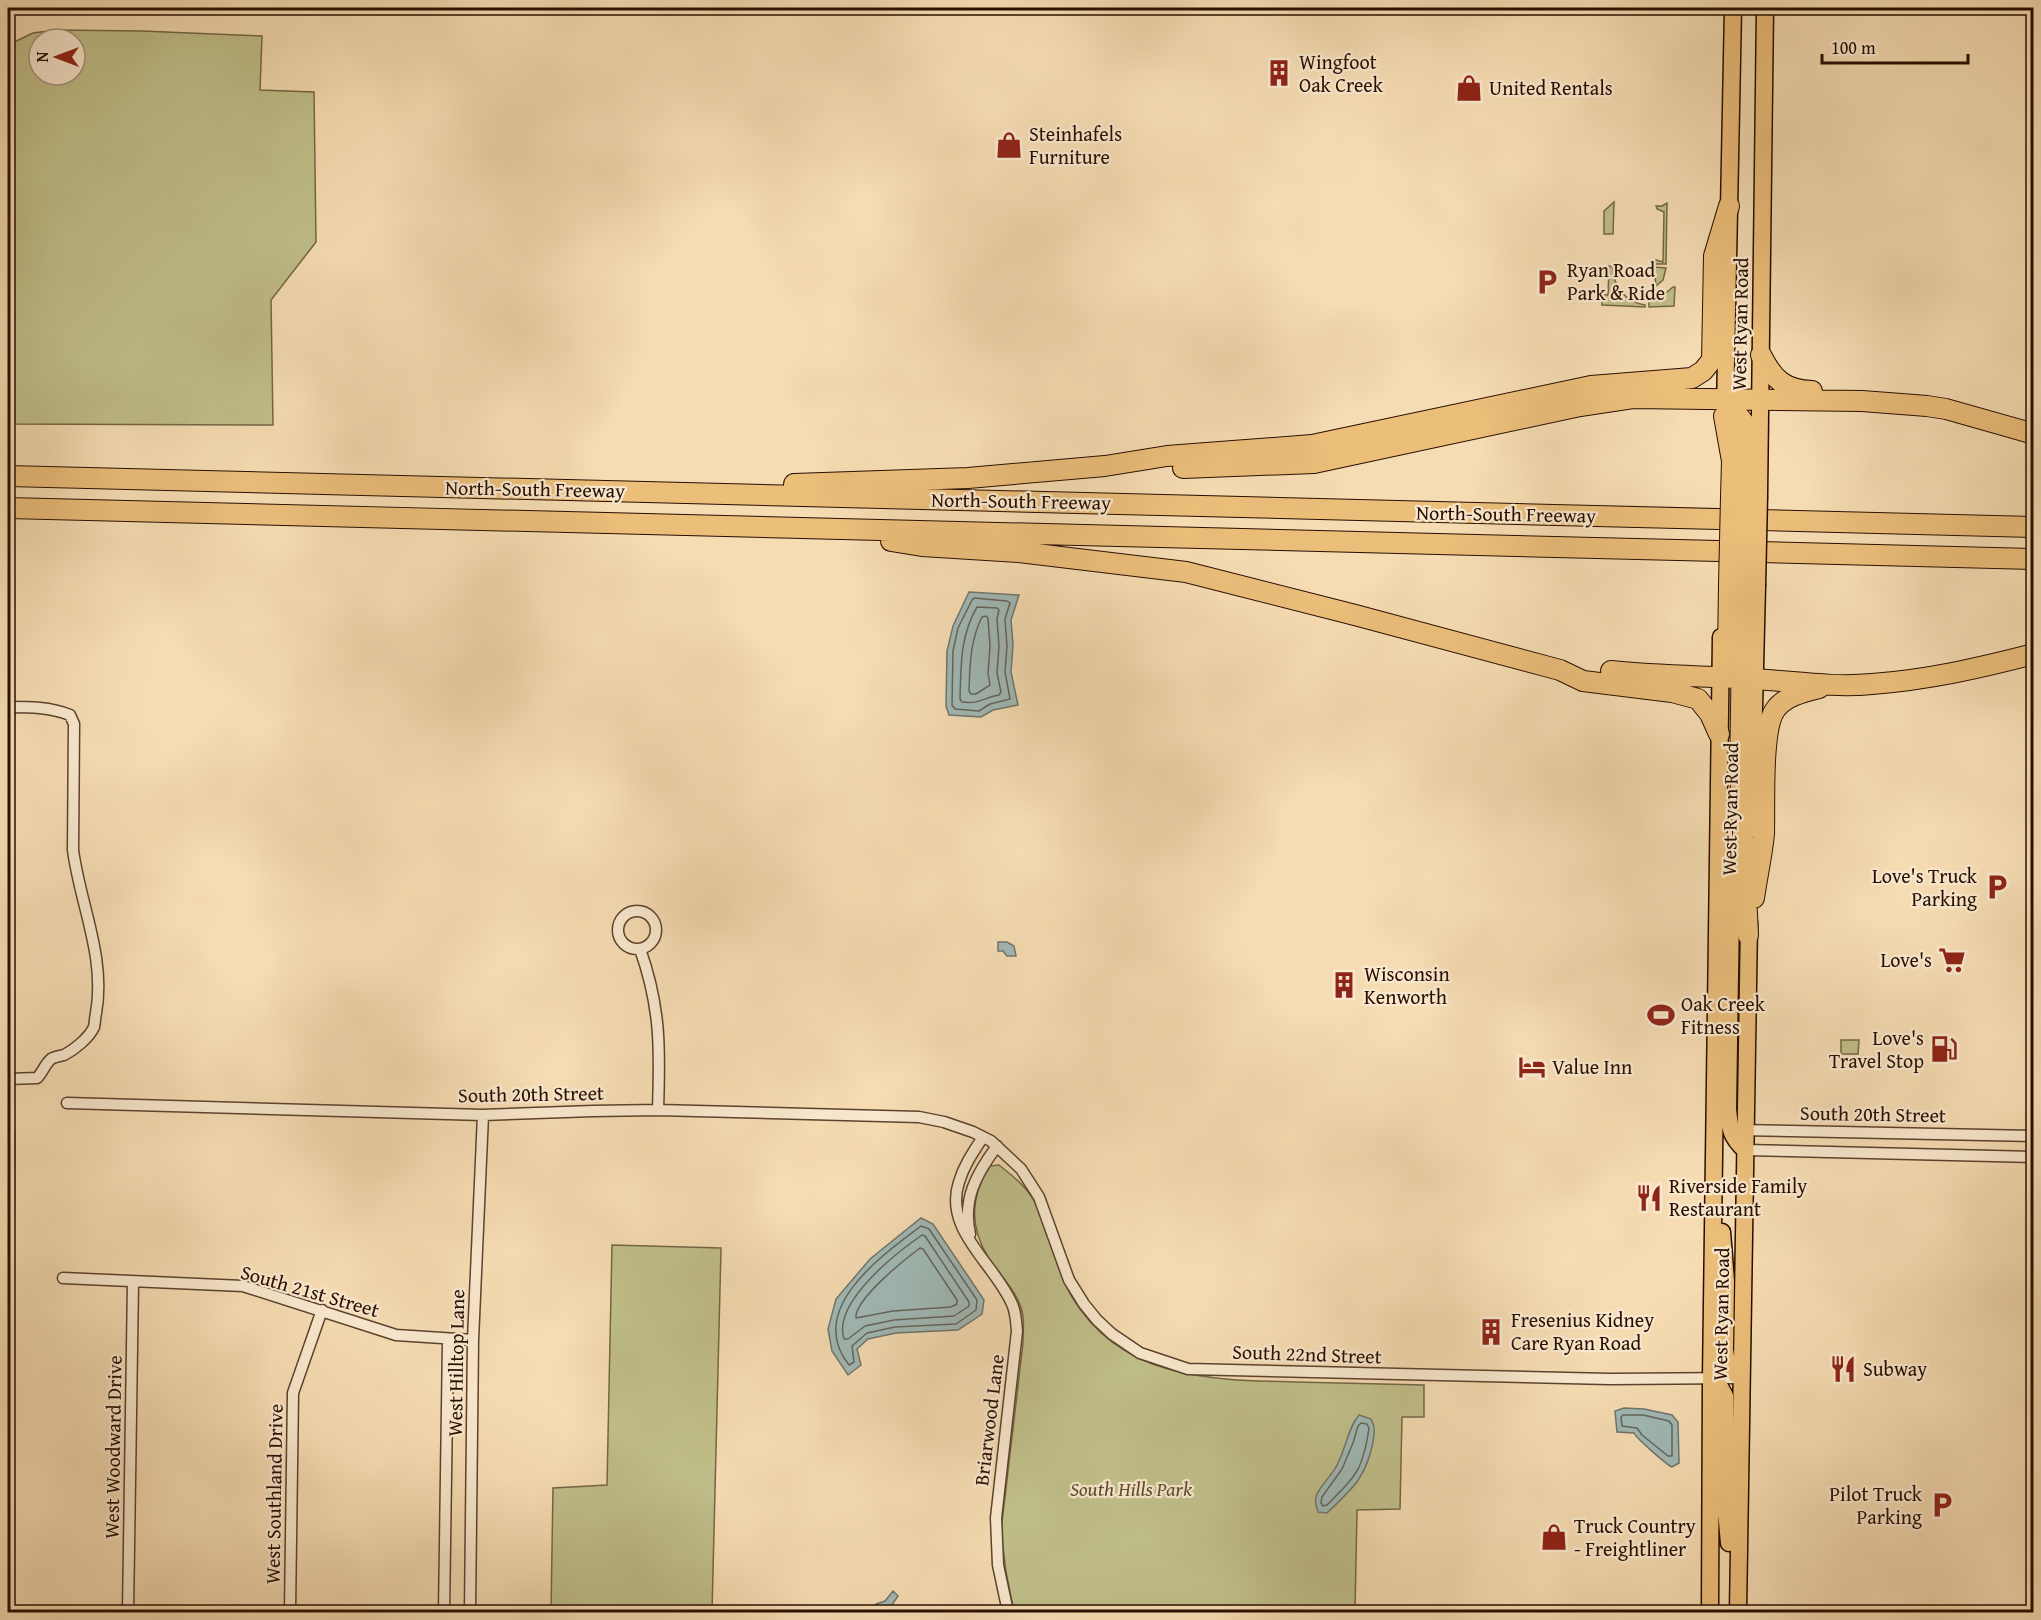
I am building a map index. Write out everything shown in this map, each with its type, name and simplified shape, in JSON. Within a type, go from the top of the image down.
[{"type":"highway","points":[[636,491],[859,480],[968,478],[1105,466],[1167,456],[1312,445],[1591,386],[1692,378],[1703,371],[1712,360],[1714,256],[1729,206]]},
{"type":"highway","points":[[1761,355],[1769,370],[1790,388],[1899,396],[1927,406]]},
{"type":"highway","points":[[1105,466],[1164,468],[1314,463],[1580,406],[1633,398],[1725,408],[1760,399],[1862,401],[1927,406],[1946,409],[2034,434]]},
{"type":"highway","points":[[1725,408],[1739,497],[1738,585],[1728,649],[1729,656],[1746,676],[1740,771],[1749,935]]},
{"type":"highway","name":"North-South Freeway","points":[[8,476],[2034,527]]},
{"type":"highway","name":"North-South Freeway","points":[[8,508],[2034,559]]},
{"type":"highway","points":[[814,528],[922,546],[1018,552],[1186,572],[1560,670],[1583,681],[1672,692],[1698,699],[1710,714],[1719,734]]},
{"type":"highway","points":[[1560,670],[1584,669],[1720,677],[1746,676],[1831,685],[1869,685],[1923,679],[2034,654]]},
{"type":"highway","points":[[1749,935],[1763,836],[1767,731],[1773,713],[1780,704],[1799,693],[1831,685]]},
{"type":"main road","name":"West Ryan Road","points":[[1725,408],[1733,8]]},
{"type":"main road","name":"West Ryan Road","points":[[1746,676],[1738,585],[1739,497],[1760,399],[1765,8]]},
{"type":"main road","name":"West Ryan Road","points":[[1710,1612],[1720,677],[1738,585]]},
{"type":"main road","points":[[1718,795],[1726,845],[1731,908],[1728,1109],[1738,1131]]},
{"type":"main road","points":[[1745,1150],[1734,1140],[1738,1131],[1749,935]]},
{"type":"main road","name":"West Ryan Road","points":[[1738,1612],[1745,1150]]},
{"type":"main road","points":[[1713,1191],[1720,1213],[1726,1281],[1725,1350],[1727,1363],[1732,1371],[1741,1378]]},
{"type":"main road","points":[[1711,1379],[1720,1387],[1725,1396],[1725,1500],[1731,1563],[1738,1594]]},
{"type":"main road","points":[[1710,1584],[1716,1612]]},
{"type":"street","points":[[8,707],[45,708],[70,715],[74,724],[73,850],[75,870],[91,931],[100,993],[93,1027],[84,1039],[71,1051],[52,1058],[38,1078],[8,1079]]},
{"type":"street","points":[[640,949],[656,1005],[658,1022],[658,1110]]},
{"type":"street","name":"South 20th Street","points":[[67,1102],[483,1115],[658,1110],[919,1117],[944,1122],[990,1141]]},
{"type":"street","name":"West Hilltop Lane","points":[[470,1612],[473,1340],[483,1115]]},
{"type":"street","name":"South 20th Street","points":[[1714,1138],[1738,1131],[2034,1136]]},
{"type":"street","points":[[8,1307],[9,1132]]},
{"type":"street","name":"Briarwood Lane","points":[[990,1141],[968,1161],[958,1184],[956,1209],[962,1230],[1000,1280],[1013,1306],[1017,1331],[996,1518],[998,1565],[1008,1612]]},
{"type":"street","name":"Briarwood Lane","points":[[972,1243],[967,1221],[969,1193],[990,1141]]},
{"type":"street","name":"South 22nd Street","points":[[990,1141],[1021,1169],[1039,1197],[1066,1273],[1084,1305],[1113,1334],[1140,1353],[1175,1366],[1188,1369],[1434,1375],[1741,1378]]},
{"type":"street","name":"South 20th Street","points":[[1745,1150],[2034,1157]]},
{"type":"street","name":"South 21st Street","points":[[63,1278],[243,1286],[396,1335],[473,1340]]},
{"type":"street","name":"West Woodward Drive","points":[[128,1612],[133,1282]]},
{"type":"street","name":"West Southland Drive","points":[[290,1612],[293,1393],[322,1310]]},
{"type":"street","name":"West Hilltop Lane","points":[[444,1612],[448,1340]]},
{"type":"green space","points":[[87,30],[262,36],[260,90],[314,92],[316,242],[271,300],[273,425],[8,424],[8,45],[27,36],[27,87],[87,87]]},
{"type":"green space","points":[[1614,202],[1613,234],[1604,234],[1604,211]]},
{"type":"green space","points":[[1667,203],[1666,264],[1654,264],[1656,260],[1663,262],[1664,212],[1656,206]]},
{"type":"green space","points":[[1609,266],[1613,267],[1615,281],[1626,297],[1645,307],[1602,305],[1602,295],[1608,295]]},
{"type":"green space","points":[[1654,267],[1666,268],[1663,280],[1656,286]]},
{"type":"green space","points":[[1675,287],[1674,306],[1649,307],[1649,300],[1661,297]]},
{"type":"green space","points":[[1841,1040],[1859,1040],[1858,1054],[1841,1054]]},
{"type":"green space","name":"South Hills Park","points":[[999,1165],[1015,1178],[1033,1198],[1046,1227],[1061,1274],[1072,1297],[1092,1324],[1116,1345],[1142,1360],[1171,1370],[1233,1380],[1424,1385],[1424,1417],[1402,1417],[1400,1509],[1357,1510],[1355,1612],[1014,1612],[1001,1531],[1023,1343],[1023,1316],[1018,1299],[988,1257],[975,1222],[979,1188],[990,1166]]},
{"type":"green space","points":[[612,1245],[721,1248],[712,1612],[551,1612],[553,1488],[607,1485]]},
{"type":"water","points":[[969,592],[1019,595],[1011,620],[1013,645],[1011,672],[1018,705],[993,710],[981,717],[949,715],[946,706],[947,651],[953,626]]},
{"type":"water","points":[[998,942],[1007,942],[1014,946],[1016,956],[1007,956],[1003,951],[998,951]]},
{"type":"water","points":[[921,1218],[933,1224],[984,1300],[982,1314],[958,1330],[896,1333],[868,1339],[857,1349],[861,1365],[848,1375],[832,1351],[828,1329],[836,1299],[870,1259]]},
{"type":"water","points":[[1624,1408],[1644,1409],[1672,1415],[1678,1422],[1679,1463],[1672,1467],[1669,1465],[1634,1433],[1617,1432],[1615,1411]]},
{"type":"water","points":[[1359,1415],[1371,1419],[1374,1428],[1373,1442],[1366,1465],[1357,1482],[1336,1505],[1327,1513],[1318,1512],[1315,1500],[1317,1494],[1336,1467]]},
{"type":"water","points":[[893,1591],[898,1596],[889,1609],[878,1612],[876,1604],[885,1601]]},
{"type":"place","name":"Wingfoot Oak Creek","points":[[1279,73]]},
{"type":"place","name":"United Rentals","points":[[1469,88]]},
{"type":"place","name":"Steinhafels Furniture","points":[[1009,145]]},
{"type":"place","name":"Ryan Road Park & Ride","points":[[1547,282]]},
{"type":"place","name":"Love's Truck Parking","points":[[1997,887]]},
{"type":"place","name":"Love's","points":[[1952,960]]},
{"type":"place","name":"Wisconsin Kenworth","points":[[1344,985]]},
{"type":"place","name":"Oak Creek Fitness","points":[[1661,1015]]},
{"type":"place","name":"Love's Travel Stop","points":[[1944,1049]]},
{"type":"place","name":"Value Inn","points":[[1532,1067]]},
{"type":"place","name":"Riverside Family Restaurant","points":[[1649,1198]]},
{"type":"place","name":"Fresenius Kidney Care Ryan Road","points":[[1491,1332]]},
{"type":"place","name":"Subway","points":[[1843,1369]]},
{"type":"place","name":"Pilot Truck Parking","points":[[1942,1505]]},
{"type":"place","name":"Truck Country - Freightliner","points":[[1554,1537]]}]
